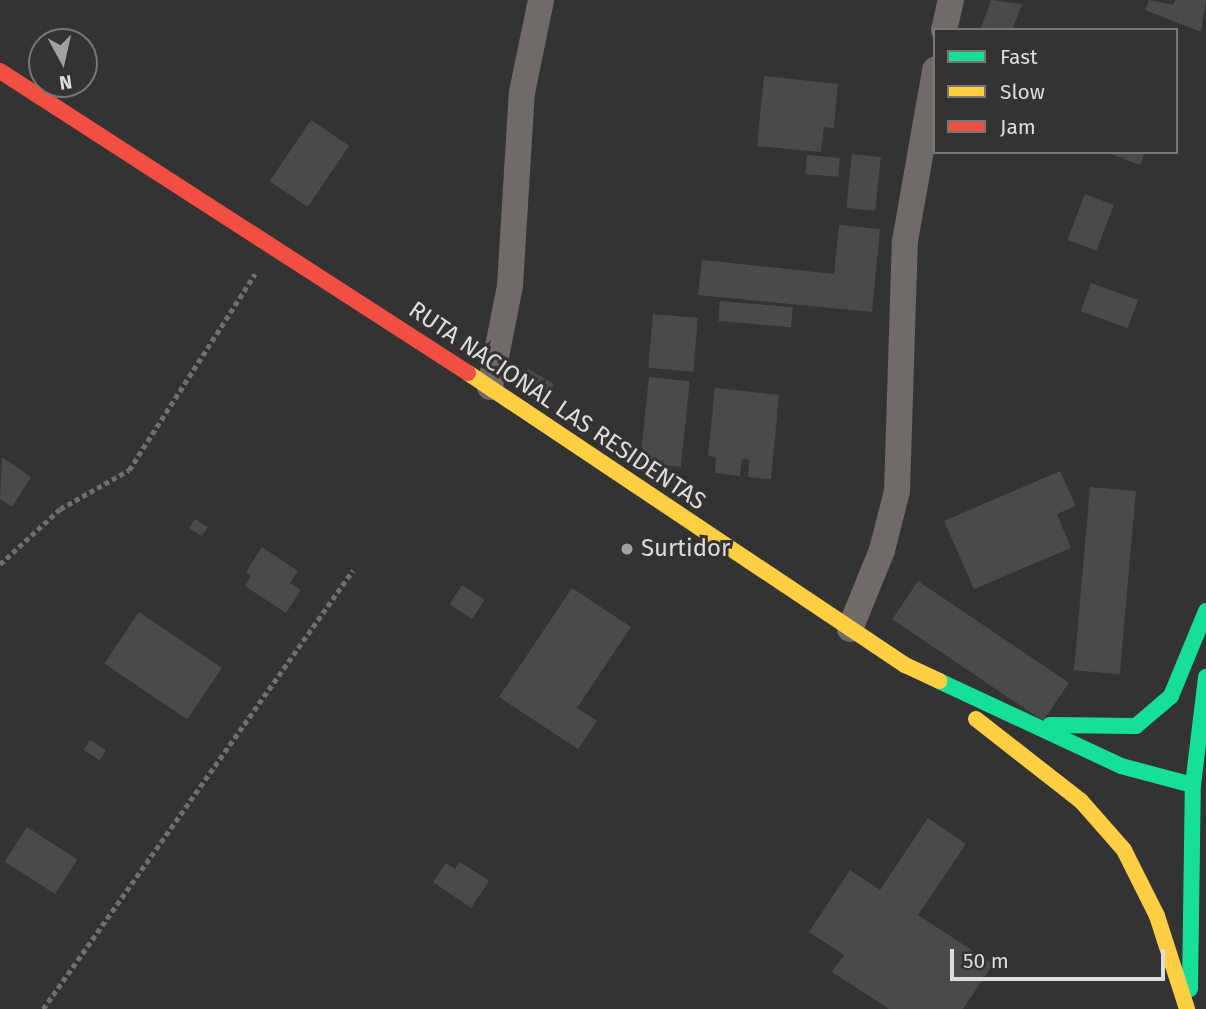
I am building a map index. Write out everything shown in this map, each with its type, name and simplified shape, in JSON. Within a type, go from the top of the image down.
[{"type":"highway","name":"RUTA NACIONAL LAS RESIDENTAS","points":[[0,71],[490,387],[905,665],[1020,722],[1121,766],[1193,785]]},
{"type":"highway","points":[[1020,722],[1136,726],[1171,696],[1206,611]]},
{"type":"highway","points":[[905,665],[1104,824],[1157,916],[1188,1009]]},
{"type":"highway","points":[[1188,1009],[1193,785],[1206,677]]},
{"type":"highway","points":[[1206,759],[1193,785],[1206,858]]},
{"type":"street","points":[[490,387],[510,286],[522,92],[541,0]]},
{"type":"street","points":[[944,28],[951,0]]},
{"type":"street","points":[[850,629],[882,550],[897,491],[905,241],[933,80]]},
{"type":"path","points":[[0,564],[60,509],[129,470],[272,246]]},
{"type":"path","points":[[43,1009],[353,570]]},
{"type":"building","points":[[991,0],[1022,4],[1013,28],[981,28]]},
{"type":"building","points":[[1149,0],[1173,5],[1175,0],[1206,0],[1201,32],[1145,10]]},
{"type":"building","points":[[764,76],[838,84],[834,128],[824,127],[821,152],[757,146]]},
{"type":"building","points":[[311,120],[349,146],[308,207],[270,181]]},
{"type":"building","points":[[852,154],[881,157],[875,211],[846,208]]},
{"type":"building","points":[[1111,154],[1144,154],[1140,165]]},
{"type":"building","points":[[807,155],[840,158],[838,177],[805,174]]},
{"type":"building","points":[[1085,194],[1114,205],[1096,251],[1067,240]]},
{"type":"building","points":[[839,225],[880,229],[872,312],[698,295],[702,260],[834,274]]},
{"type":"building","points":[[1091,283],[1138,300],[1128,328],[1081,311]]},
{"type":"building","points":[[720,301],[793,307],[791,327],[718,321]]},
{"type":"building","points":[[653,314],[698,318],[693,372],[648,368]]},
{"type":"building","points":[[528,369],[554,384],[543,403],[517,388]]},
{"type":"building","points":[[649,377],[690,381],[681,467],[640,463]]},
{"type":"building","points":[[715,388],[779,395],[771,479],[748,477],[749,460],[742,459],[740,476],[715,473],[716,457],[708,456]]},
{"type":"building","points":[[2,457],[31,477],[12,507],[0,499]]},
{"type":"building","points":[[1060,471],[1076,506],[1057,514],[1071,548],[974,589],[944,521]]},
{"type":"building","points":[[1090,487],[1136,491],[1120,674],[1074,670]]},
{"type":"building","points":[[195,519],[208,527],[202,536],[189,528]]},
{"type":"building","points":[[262,547],[298,571],[290,583],[301,590],[286,613],[245,586],[251,576],[246,572]]},
{"type":"building","points":[[918,581],[1069,683],[1043,721],[892,619]]},
{"type":"building","points":[[462,585],[485,600],[472,619],[449,604]]},
{"type":"building","points":[[572,588],[631,627],[577,708],[597,721],[578,749],[499,697]]},
{"type":"building","points":[[139,612],[222,668],[187,719],[104,663]]},
{"type":"building","points":[[90,740],[106,750],[100,760],[84,750]]},
{"type":"building","points":[[928,818],[966,844],[918,915],[993,964],[963,1009],[889,1009],[832,972],[844,955],[809,932],[850,870],[880,890]]},
{"type":"building","points":[[27,827],[77,860],[55,894],[5,861]]},
{"type":"building","points":[[460,862],[489,881],[471,908],[433,882],[446,863],[455,869]]},
{"type":"traffic: fast","points":[[1050,725],[1136,726],[1171,696],[1206,611]]},
{"type":"traffic: fast","points":[[1190,989],[1193,785],[1206,677]]},
{"type":"traffic: fast","points":[[939,681],[1121,766],[1193,785]]},
{"type":"traffic: slow","points":[[468,373],[905,665],[939,681]]},
{"type":"traffic: slow","points":[[976,719],[1081,801],[1124,850],[1157,916],[1187,1009]]},
{"type":"traffic: jam","points":[[0,71],[468,373]]},
{"type":"place","name":"Surtidor","points":[[627,549]]}]
